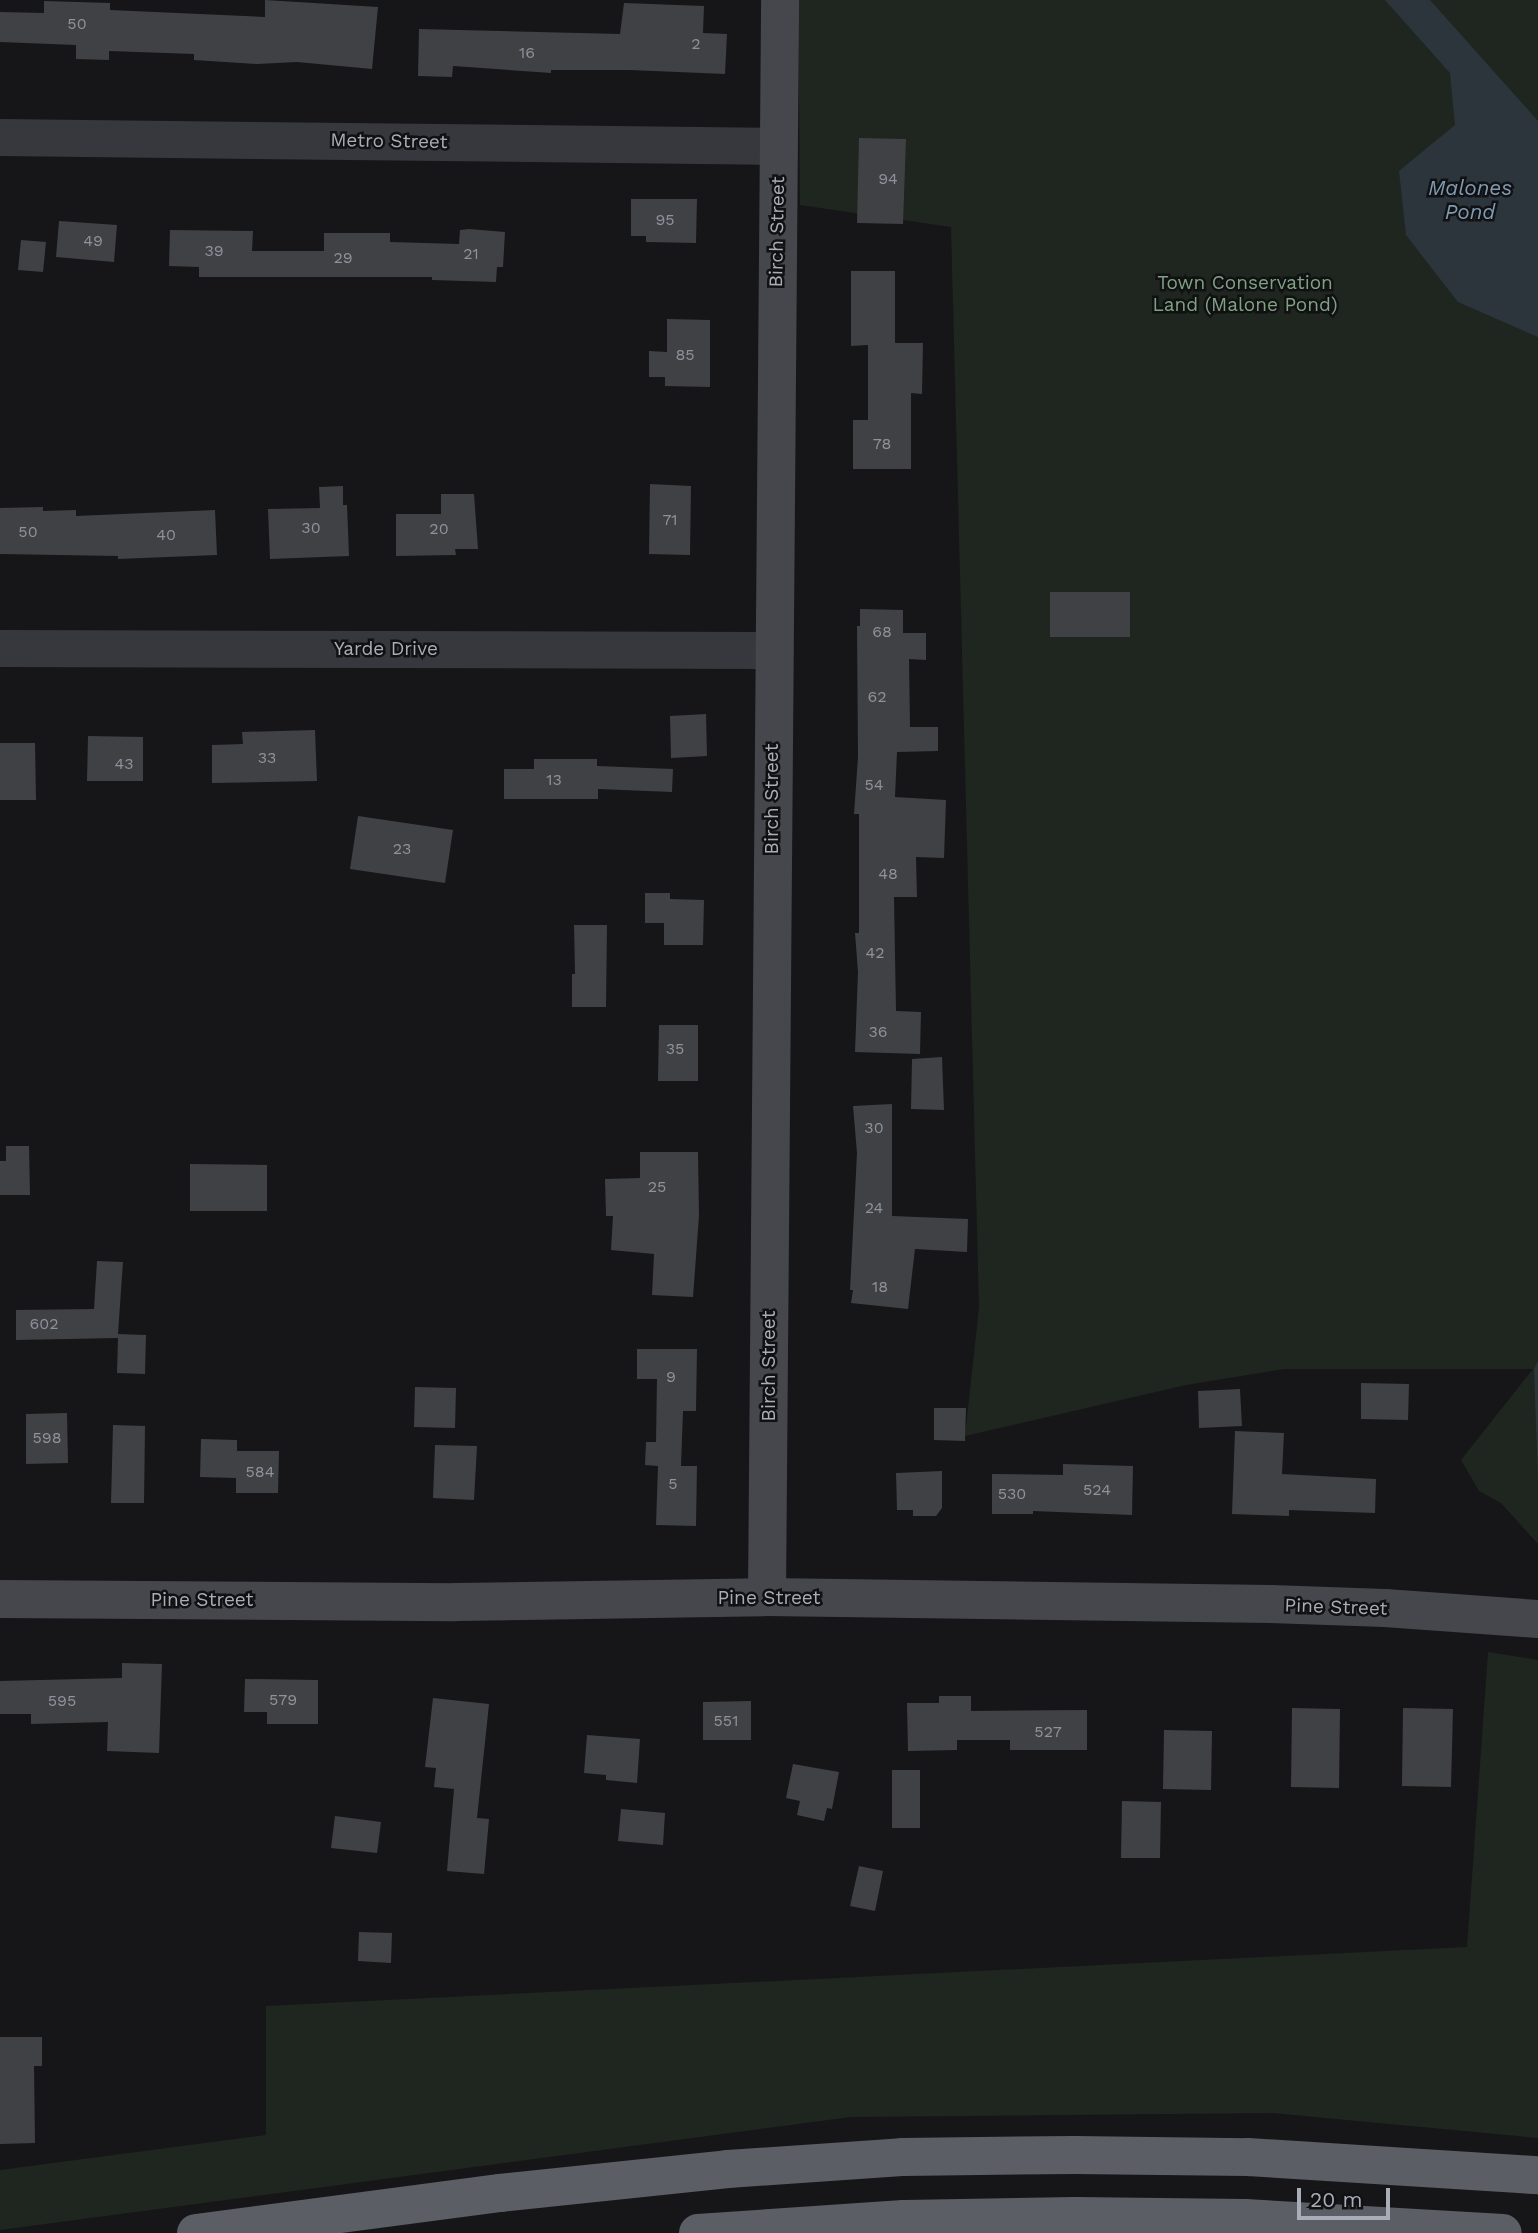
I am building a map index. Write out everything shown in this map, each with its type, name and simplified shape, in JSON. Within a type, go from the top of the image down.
[{"type":"highway","points":[[197,2233],[500,2193],[688,2173],[902,2157],[1248,2157],[1538,2175]]},
{"type":"highway","points":[[698,2233],[904,2219],[1076,2216],[1258,2218],[1503,2233]]},
{"type":"main road","name":"Birch Street","points":[[768,1597],[772,650],[780,0]]},
{"type":"main road","name":"Pine Street","points":[[0,1599],[456,1602],[768,1597],[1322,1606],[1538,1619]]},
{"type":"street","name":"Metro Street","points":[[0,137],[778,146]]},
{"type":"street","name":"Yarde Drive","points":[[0,648],[772,650]]},
{"type":"green space","name":"Town Conservation Land (Malone Pond)","points":[[798,0],[1538,0],[1538,1544],[1501,1503],[1479,1491],[1461,1460],[1533,1369],[1284,1369],[1186,1385],[965,1436],[979,1307],[951,227],[800,205]]},
{"type":"green space","points":[[1488,1652],[1538,1660],[1538,2138],[1272,2113],[851,2117],[0,2230],[0,2170],[266,2135],[266,2006],[1467,1947]]},
{"type":"water","name":"Malones Pond","points":[[1385,0],[1430,0],[1538,121],[1538,337],[1458,302],[1406,235],[1399,171],[1455,125],[1450,73]]},
{"type":"water","points":[[1538,1361],[1538,1481],[1534,1369]]},
{"type":"building","points":[[265,0],[378,7],[372,69],[297,62],[257,64],[194,60],[194,54],[109,51],[109,60],[76,59],[76,45],[0,42],[0,12],[44,13],[44,1],[110,3],[110,10],[265,17]]},
{"type":"building","points":[[624,3],[704,6],[703,33],[727,34],[725,74],[630,70],[551,70],[551,73],[453,66],[452,77],[418,76],[419,29],[620,34]]},
{"type":"building","points":[[859,138],[906,139],[903,224],[857,223]]},
{"type":"building","points":[[631,199],[697,199],[696,243],[646,242],[646,236],[631,236]]},
{"type":"building","points":[[59,221],[117,225],[114,262],[56,257]]},
{"type":"building","points":[[170,230],[253,231],[252,251],[324,251],[324,233],[390,233],[390,242],[459,244],[460,230],[505,232],[503,267],[497,267],[496,282],[432,280],[432,277],[199,277],[199,267],[169,266]]},
{"type":"building","points":[[21,240],[46,242],[43,272],[18,270]]},
{"type":"building","points":[[851,271],[895,271],[895,343],[923,343],[922,394],[911,393],[911,469],[853,469],[853,420],[868,420],[868,345],[851,346]]},
{"type":"building","points":[[667,319],[710,320],[710,387],[665,386],[665,377],[649,377],[649,351],[667,352]]},
{"type":"building","points":[[650,484],[691,486],[690,555],[649,554]]},
{"type":"building","points":[[343,486],[343,505],[347,505],[349,556],[270,559],[268,509],[320,508],[319,487]]},
{"type":"building","points":[[441,494],[474,494],[478,549],[455,549],[456,555],[396,556],[396,514],[441,514]]},
{"type":"building","points":[[43,507],[43,511],[76,510],[76,516],[215,510],[217,555],[118,559],[118,556],[0,554],[0,508]]},
{"type":"building","points":[[1050,592],[1130,592],[1130,637],[1050,637]]},
{"type":"building","points":[[860,609],[903,610],[903,633],[926,633],[926,660],[909,659],[910,727],[938,727],[938,751],[897,752],[895,797],[946,800],[944,858],[916,857],[917,897],[894,897],[896,1011],[921,1012],[920,1054],[855,1052],[859,814],[854,814],[858,757],[857,626],[860,626]]},
{"type":"building","points":[[706,714],[707,756],[671,758],[670,716]]},
{"type":"building","points":[[315,730],[317,781],[212,783],[212,745],[243,744],[242,732]]},
{"type":"building","points":[[88,736],[143,737],[143,781],[87,781]]},
{"type":"building","points":[[0,743],[35,743],[36,800],[0,800]]},
{"type":"building","points":[[534,759],[597,759],[597,766],[673,769],[672,792],[598,789],[598,799],[504,799],[504,769],[534,769]]},
{"type":"building","points":[[358,816],[453,830],[445,883],[350,869]]},
{"type":"building","points":[[645,893],[670,893],[670,899],[704,900],[703,945],[664,945],[664,923],[645,923]]},
{"type":"building","points":[[574,925],[607,925],[606,1007],[572,1007],[572,974],[575,974]]},
{"type":"building","points":[[659,1025],[698,1025],[698,1081],[658,1081]]},
{"type":"building","points":[[942,1057],[944,1110],[911,1109],[912,1059]]},
{"type":"building","points":[[892,1104],[892,1216],[968,1219],[967,1252],[915,1249],[908,1309],[851,1303],[857,1153],[853,1106]]},
{"type":"building","points":[[6,1146],[29,1146],[30,1195],[0,1195],[0,1161],[6,1161]]},
{"type":"building","points":[[640,1152],[698,1152],[699,1216],[693,1297],[652,1295],[654,1254],[611,1250],[613,1216],[606,1216],[605,1179],[640,1178]]},
{"type":"building","points":[[190,1164],[267,1165],[267,1211],[190,1211]]},
{"type":"building","points":[[97,1261],[123,1262],[118,1334],[146,1335],[145,1374],[117,1373],[118,1338],[16,1340],[16,1310],[94,1309]]},
{"type":"building","points":[[637,1349],[697,1349],[696,1411],[683,1411],[681,1466],[697,1466],[696,1526],[656,1525],[658,1466],[645,1465],[646,1442],[656,1442],[657,1379],[637,1379]]},
{"type":"building","points":[[1361,1383],[1409,1384],[1408,1420],[1361,1419]]},
{"type":"building","points":[[415,1387],[456,1388],[455,1428],[414,1427]]},
{"type":"building","points":[[1240,1389],[1242,1426],[1199,1428],[1198,1391]]},
{"type":"building","points":[[934,1408],[966,1408],[965,1441],[934,1440]]},
{"type":"building","points":[[67,1413],[68,1463],[26,1464],[26,1414]]},
{"type":"building","points":[[113,1425],[145,1426],[144,1503],[111,1503]]},
{"type":"building","points":[[1235,1431],[1284,1433],[1282,1474],[1376,1479],[1375,1513],[1289,1510],[1289,1516],[1232,1514]]},
{"type":"building","points":[[201,1439],[237,1440],[237,1451],[279,1451],[278,1493],[236,1493],[236,1478],[200,1477]]},
{"type":"building","points":[[435,1445],[477,1446],[474,1500],[433,1498]]},
{"type":"building","points":[[1063,1464],[1133,1466],[1132,1515],[1033,1511],[1033,1514],[992,1514],[992,1474],[1063,1475]]},
{"type":"building","points":[[942,1471],[942,1508],[936,1516],[913,1516],[913,1510],[897,1510],[896,1473]]},
{"type":"building","points":[[122,1663],[162,1664],[159,1753],[107,1751],[108,1722],[31,1724],[31,1714],[0,1714],[0,1681],[122,1678]]},
{"type":"building","points":[[245,1679],[318,1680],[318,1724],[267,1724],[267,1712],[244,1712]]},
{"type":"building","points":[[939,1696],[971,1696],[971,1711],[1087,1710],[1087,1750],[1010,1750],[1010,1740],[957,1740],[957,1750],[908,1751],[907,1703],[939,1703]]},
{"type":"building","points":[[433,1698],[489,1704],[477,1818],[489,1819],[484,1874],[447,1871],[454,1789],[434,1787],[436,1768],[425,1767]]},
{"type":"building","points":[[751,1701],[751,1740],[703,1740],[703,1702]]},
{"type":"building","points":[[1292,1708],[1340,1709],[1339,1788],[1291,1787]]},
{"type":"building","points":[[1403,1708],[1453,1709],[1451,1787],[1402,1786]]},
{"type":"building","points":[[1164,1730],[1212,1731],[1211,1790],[1163,1789]]},
{"type":"building","points":[[587,1735],[640,1739],[637,1783],[606,1780],[606,1775],[584,1773]]},
{"type":"building","points":[[793,1764],[839,1772],[832,1809],[827,1808],[824,1821],[797,1815],[800,1801],[786,1798]]},
{"type":"building","points":[[892,1770],[920,1770],[920,1828],[892,1828]]},
{"type":"building","points":[[1122,1801],[1161,1802],[1160,1858],[1121,1858]]},
{"type":"building","points":[[621,1809],[665,1813],[663,1845],[618,1841]]},
{"type":"building","points":[[335,1816],[381,1822],[377,1853],[331,1848]]},
{"type":"building","points":[[859,1866],[883,1871],[875,1911],[850,1906]]},
{"type":"building","points":[[359,1932],[392,1933],[391,1963],[358,1961]]},
{"type":"building","points":[[0,2037],[42,2037],[42,2066],[34,2066],[35,2143],[0,2144]]}]
